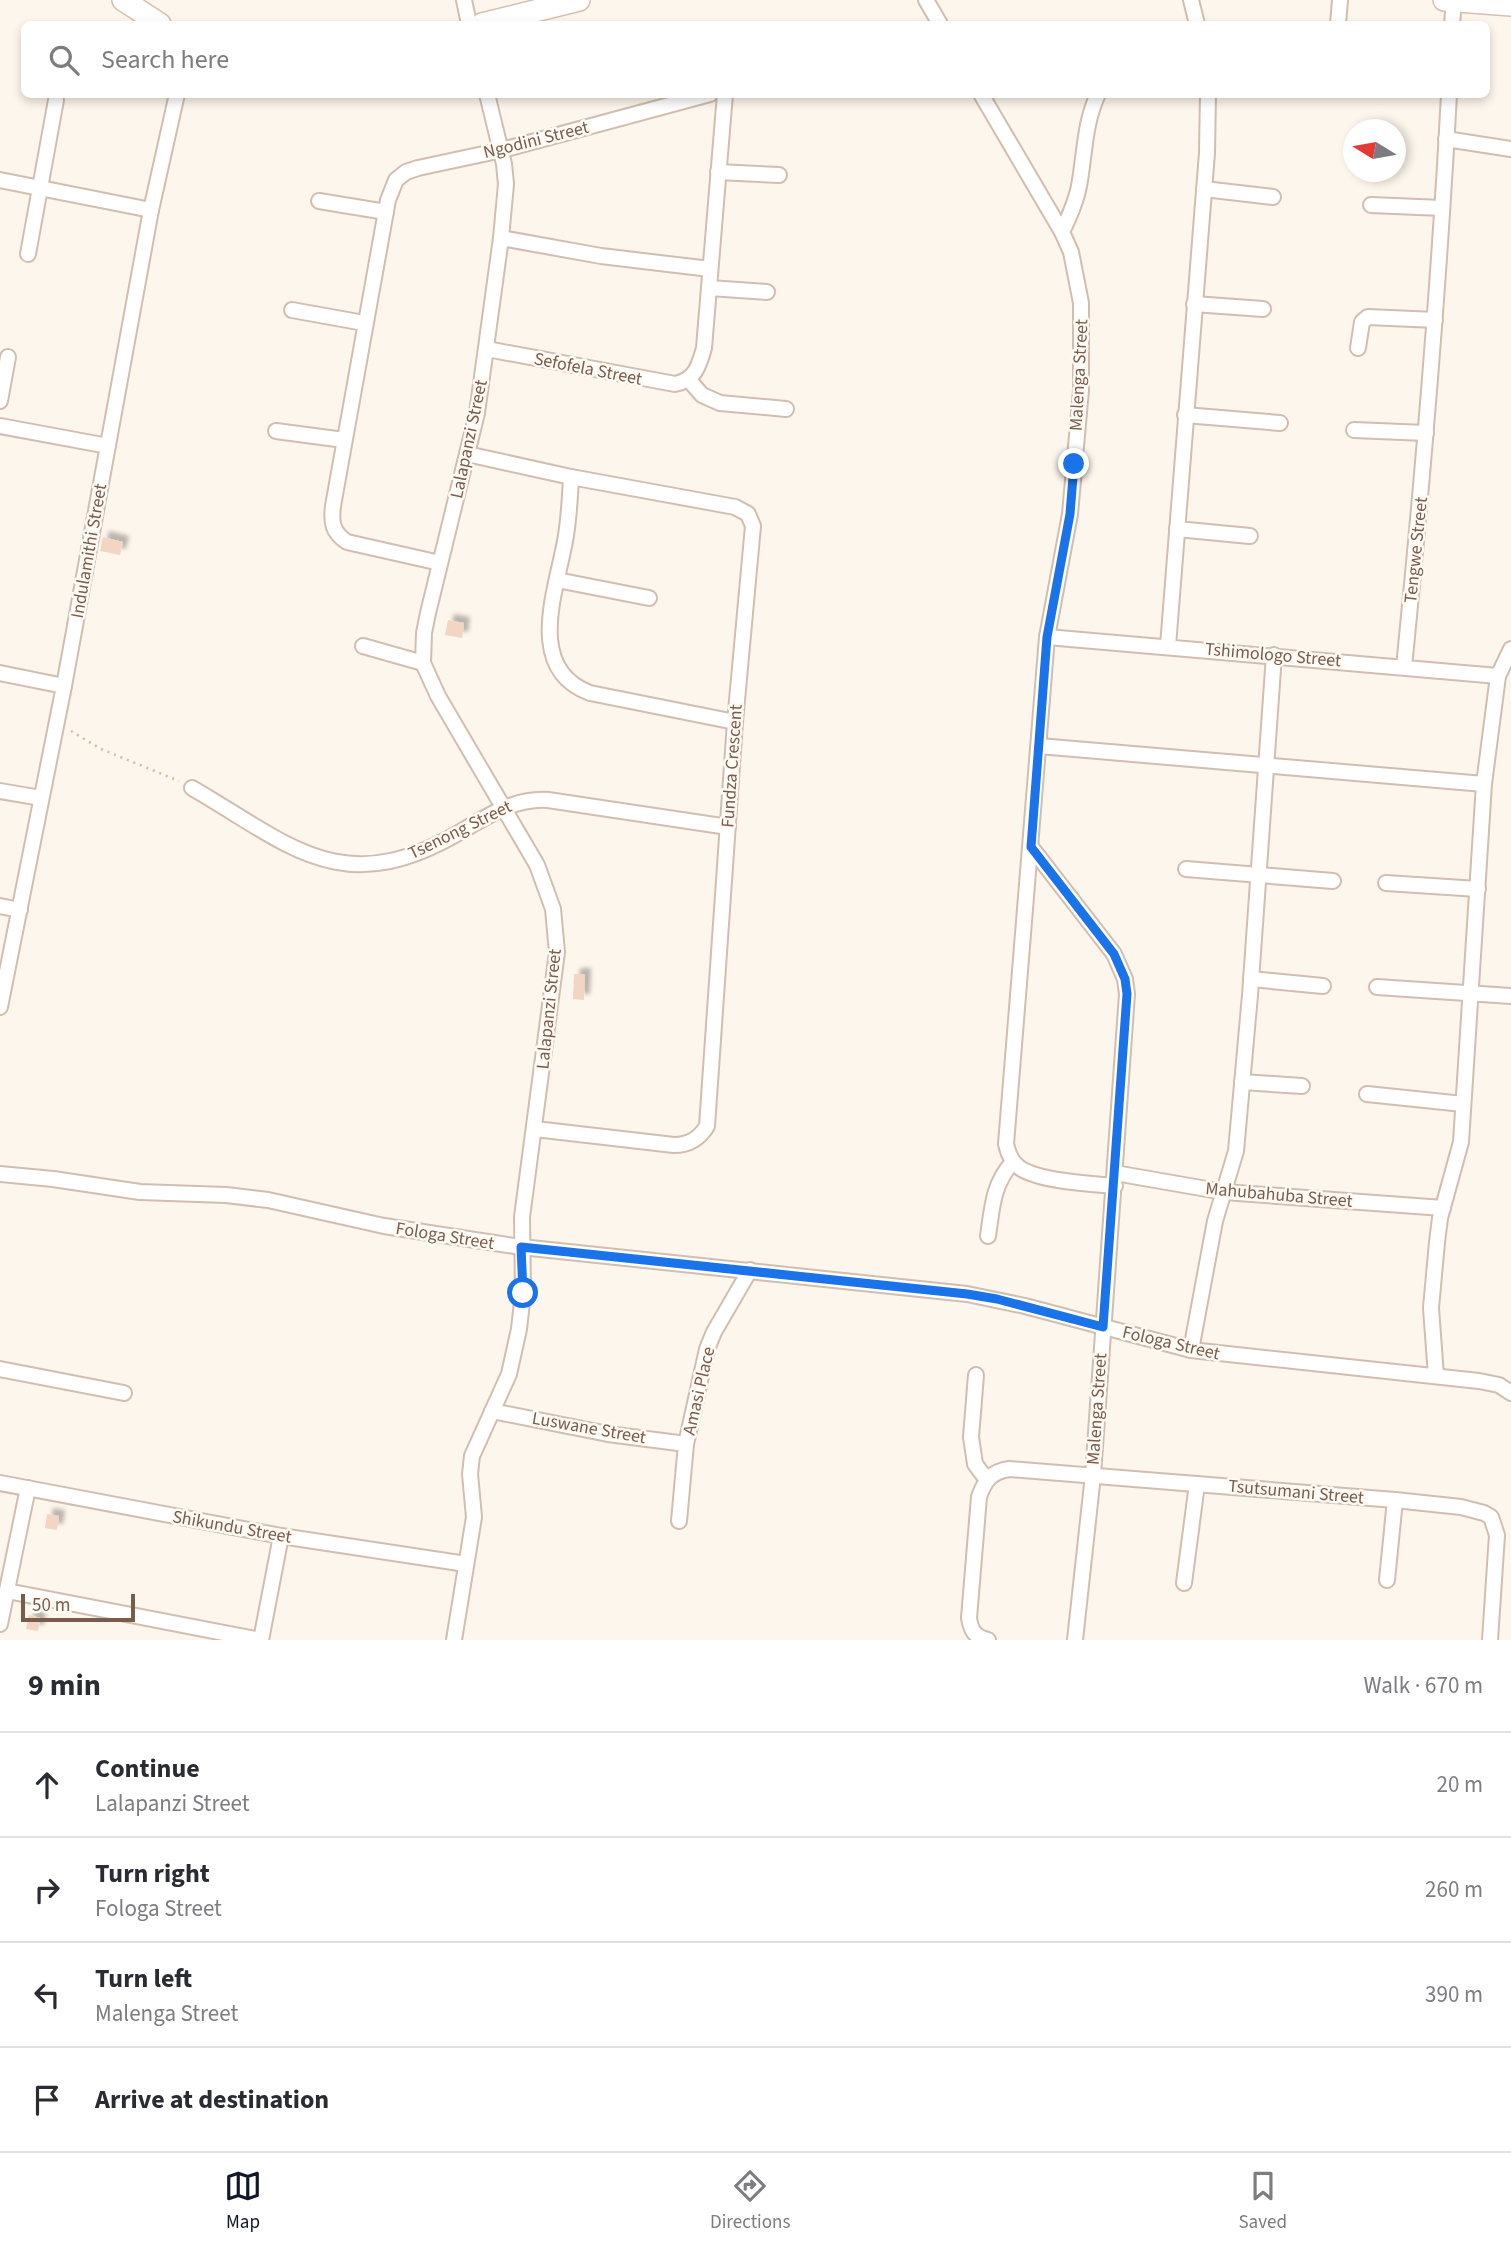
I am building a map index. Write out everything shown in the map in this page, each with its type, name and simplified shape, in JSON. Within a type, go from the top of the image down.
[{"type":"street","points":[[123,0],[155,21]]},
{"type":"street","points":[[464,0],[468,21]]},
{"type":"street","points":[[494,21],[579,0]]},
{"type":"street","points":[[926,0],[938,21]]},
{"type":"street","points":[[1191,0],[1196,21]]},
{"type":"street","points":[[1338,21],[1340,0]]},
{"type":"street","points":[[1444,0],[1511,5]]},
{"type":"street","points":[[1452,21],[1454,1]]},
{"type":"street","name":"Indulamithi Street","points":[[0,1007],[64,686],[151,210],[176,98]]},
{"type":"street","name":"Lalapanzi Street","points":[[454,1640],[474,1517],[470,1464],[475,1446],[509,1374],[519,1329],[523,1293],[522,1217],[555,978],[554,909],[537,864],[438,696],[424,663],[424,633],[479,401],[501,238],[506,184],[502,150],[488,98]]},
{"type":"street","name":"Ngodini Street","points":[[440,563],[356,545],[335,532],[332,524],[364,323],[386,212],[396,180],[406,172],[502,150],[695,98]]},
{"type":"street","points":[[725,98],[704,348],[699,365],[689,380],[702,395],[720,403],[786,409]]},
{"type":"street","name":"Malenga Street","points":[[983,98],[1062,232],[1071,252],[1080,296],[1083,352],[1070,514],[1047,637],[1031,847],[1109,947],[1121,966],[1125,979],[1126,1010],[1093,1475],[1074,1640]]},
{"type":"street","points":[[1062,232],[1079,185],[1087,126],[1097,98]]},
{"type":"street","points":[[1168,646],[1204,189],[1208,98]]},
{"type":"street","name":"Tengwe Street","points":[[1404,667],[1435,320],[1449,98]]},
{"type":"street","points":[[28,254],[57,100]]},
{"type":"street","points":[[1446,139],[1511,149]]},
{"type":"street","points":[[718,172],[779,175]]},
{"type":"street","points":[[0,180],[151,210]]},
{"type":"street","points":[[1204,189],[1273,197]]},
{"type":"street","points":[[319,201],[386,212]]},
{"type":"street","points":[[1371,205],[1442,208]]},
{"type":"street","points":[[501,238],[601,256],[710,269]]},
{"type":"street","points":[[709,288],[768,292]]},
{"type":"street","points":[[1194,304],[1263,309]]},
{"type":"street","points":[[292,310],[364,323]]},
{"type":"street","points":[[1358,348],[1362,322],[1368,317],[1435,320]]},
{"type":"street","name":"Sefofela Street","points":[[487,349],[658,382],[675,384],[689,380]]},
{"type":"street","points":[[0,401],[8,357]]},
{"type":"street","points":[[1185,415],[1280,423]]},
{"type":"street","points":[[0,426],[108,446]]},
{"type":"street","points":[[1354,430],[1426,433]]},
{"type":"street","points":[[276,431],[344,440]]},
{"type":"street","name":"Fundza Crescent","points":[[467,454],[570,477],[735,507],[748,513],[754,532],[735,722],[707,1126],[702,1135],[684,1145],[535,1129]]},
{"type":"street","points":[[570,477],[568,521],[550,618],[553,659],[568,682],[578,689],[597,695],[735,722]]},
{"type":"street","points":[[1177,529],[1250,536]]},
{"type":"street","points":[[557,580],[649,598]]},
{"type":"street","name":"Tshimologo Street","points":[[1047,637],[1498,676]]},
{"type":"street","points":[[363,646],[424,663]]},
{"type":"street","points":[[1436,1376],[1431,1308],[1443,1208],[1461,1142],[1484,785],[1498,676],[1511,649]]},
{"type":"street","points":[[1191,1350],[1215,1221],[1236,1152],[1275,655]]},
{"type":"street","points":[[0,673],[64,686]]},
{"type":"street","points":[[1039,747],[1484,785]]},
{"type":"street","name":"Tsenong Street","points":[[192,788],[293,847],[324,860],[347,864],[385,862],[418,854],[524,800],[548,800],[728,827]]},
{"type":"street","points":[[0,791],[41,798]]},
{"type":"street","points":[[988,1236],[994,1192],[1003,1173],[1013,1162],[1007,1151],[1006,1132],[1031,847]]},
{"type":"street","points":[[1186,869],[1334,881]]},
{"type":"street","points":[[1386,883],[1478,889]]},
{"type":"street","points":[[0,906],[20,910]]},
{"type":"street","points":[[1251,979],[1323,986]]},
{"type":"street","points":[[1377,987],[1511,996]]},
{"type":"street","points":[[1242,1082],[1302,1086]]},
{"type":"street","points":[[1367,1094],[1463,1104]]},
{"type":"street","name":"Mahubahuba Street","points":[[1013,1162],[1030,1173],[1073,1182],[1115,1180],[1224,1192],[1443,1208]]},
{"type":"street","name":"Fologa Street","points":[[0,1174],[140,1192],[226,1195],[268,1200],[384,1226],[521,1247],[977,1295],[1191,1350],[1436,1376],[1488,1383],[1511,1392]]},
{"type":"street","name":"Amasi Place","points":[[679,1521],[686,1444],[710,1340],[750,1270]]},
{"type":"street","points":[[0,1369],[124,1393]]},
{"type":"street","points":[[976,1375],[971,1437],[975,1464],[987,1480],[979,1497],[970,1618],[972,1631],[976,1636],[988,1640]]},
{"type":"street","name":"Luswane Street","points":[[492,1411],[608,1434],[686,1444]]},
{"type":"street","name":"Tsutsumani Street","points":[[987,1480],[999,1470],[1009,1469],[1395,1500],[1461,1507],[1484,1513],[1490,1517],[1497,1535],[1490,1640]]},
{"type":"street","name":"Shikundu Street","points":[[0,1483],[281,1536],[466,1564]]},
{"type":"street","points":[[1184,1583],[1197,1484]]},
{"type":"street","points":[[0,1624],[28,1488]]},
{"type":"street","points":[[1387,1580],[1395,1500]]},
{"type":"street","points":[[7,1591],[260,1640],[281,1536]]},
{"type":"path","points":[[56,722],[101,749],[192,788]]},
{"type":"building","points":[[103,537],[123,542],[120,555],[100,551]]},
{"type":"building","points":[[448,620],[464,623],[462,638],[445,635]]},
{"type":"building","points":[[574,974],[585,974],[584,1000],[573,999]]},
{"type":"building","points":[[47,1514],[59,1516],[57,1530],[45,1528]]},
{"type":"building","points":[[29,1615],[40,1618],[38,1631],[26,1629]]},
{"type":"route","points":[[523,1293],[521,1247],[924,1288],[997,1299],[1103,1327],[1115,1186],[1127,994],[1125,979],[1121,966],[1104,939],[1031,847],[1047,637],[1070,514],[1074,464]]}]
